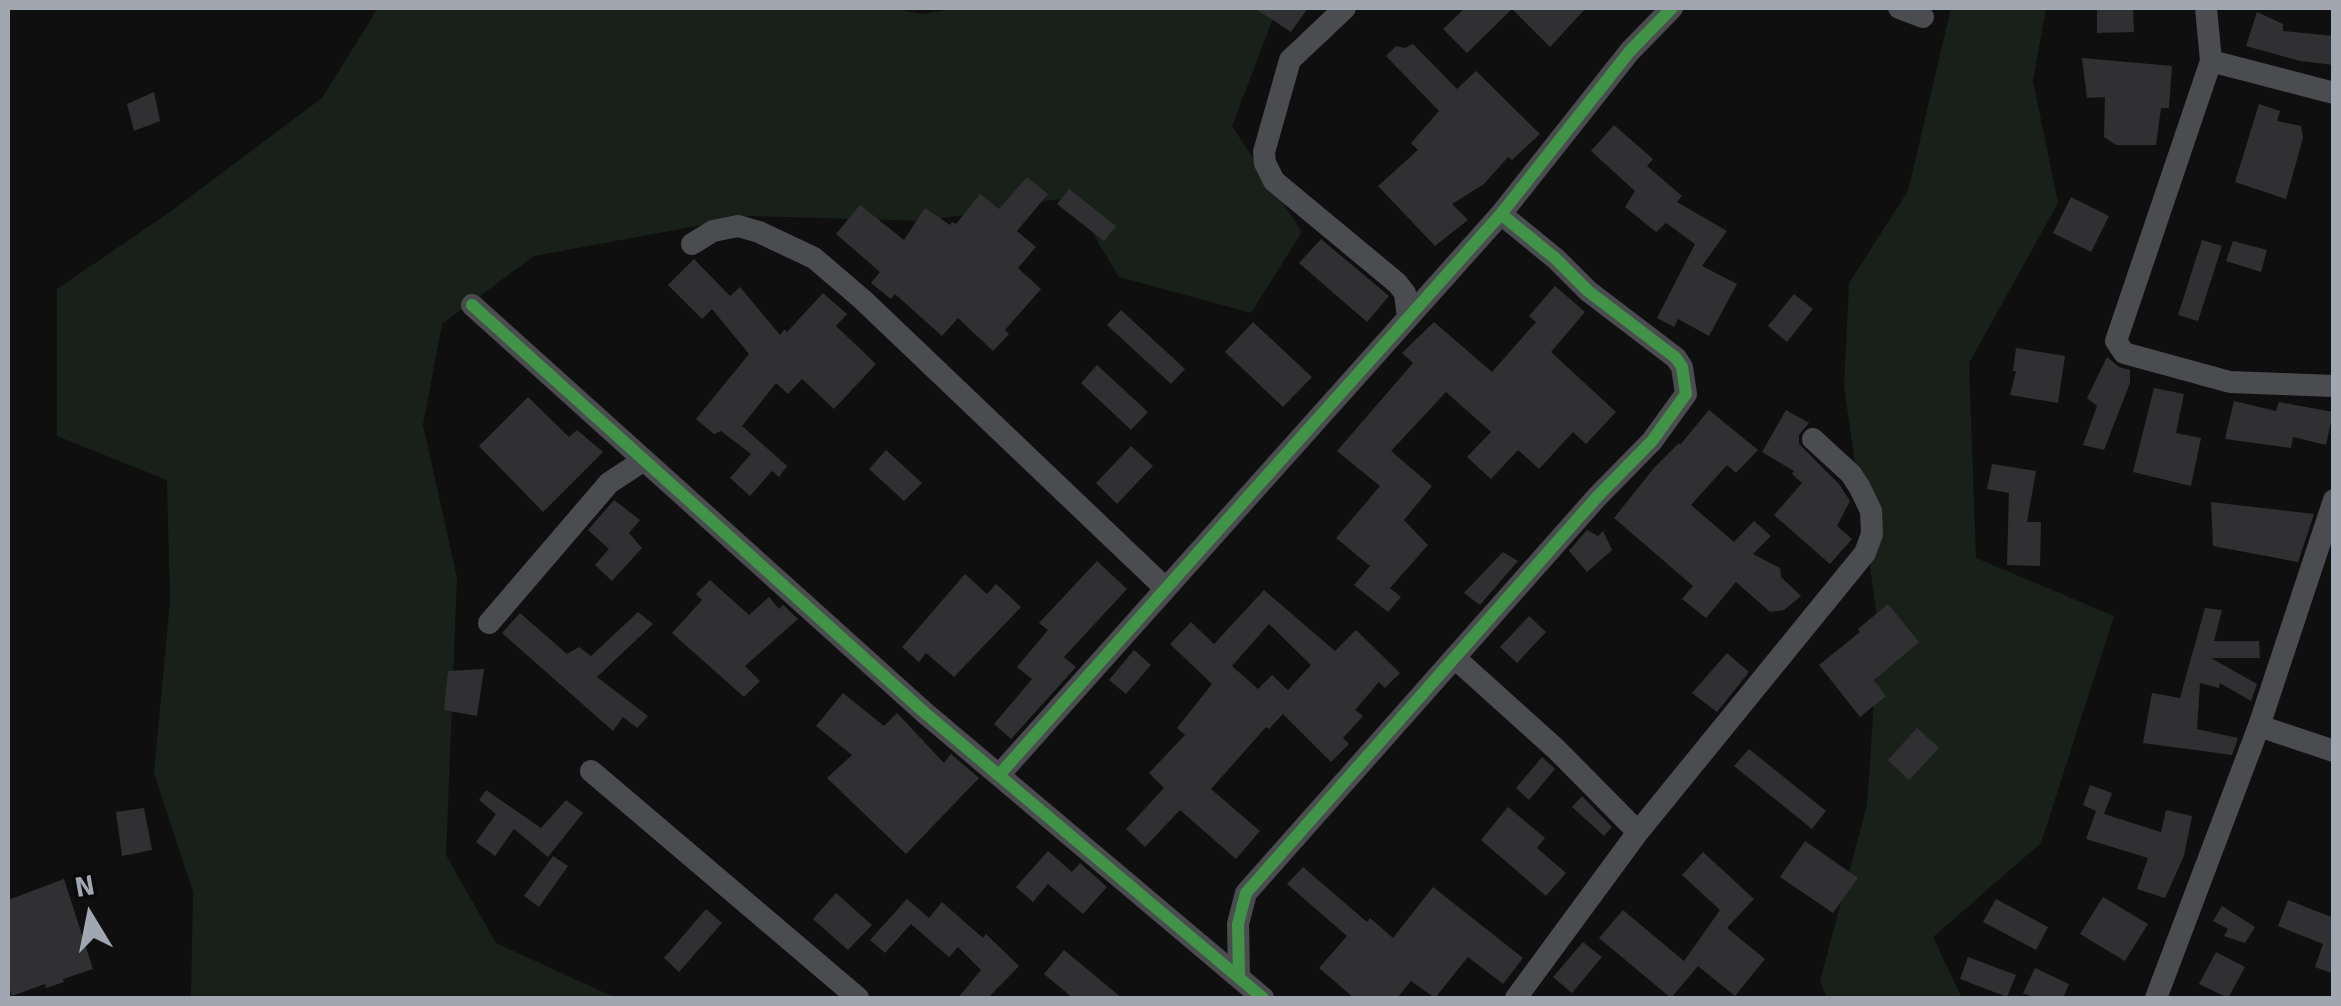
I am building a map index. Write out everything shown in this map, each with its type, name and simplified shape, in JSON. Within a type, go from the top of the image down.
[{"type":"street","points":[[1344,8],[1290,60],[1264,152],[1266,163],[1274,181],[1397,283],[1406,298],[1408,318]]},
{"type":"street","points":[[998,776],[1502,214],[1630,51],[1672,8]]},
{"type":"street","points":[[1900,8],[1923,16]]},
{"type":"street","points":[[2206,8],[2211,61],[2116,341],[2124,354],[2230,382],[2334,386]]},
{"type":"street","points":[[2211,61],[2334,93]]},
{"type":"street","points":[[1239,978],[1238,924],[1246,893],[1652,440],[1686,394],[1682,367],[1676,358],[1588,291],[1566,267],[1502,214]]},
{"type":"street","points":[[692,244],[712,231],[738,226],[760,232],[814,258],[1166,588]]},
{"type":"street","points":[[472,305],[998,776],[1263,998]]},
{"type":"street","points":[[1516,998],[1638,832],[1865,553],[1872,534],[1871,511],[1852,474],[1814,439]]},
{"type":"street","points":[[489,623],[609,483],[644,460]]},
{"type":"street","points":[[2156,998],[2259,726],[2334,500]]},
{"type":"street","points":[[1455,658],[1557,750],[1638,832]]},
{"type":"street","points":[[2259,726],[2334,752]]},
{"type":"street","points":[[592,771],[853,997]]},
{"type":"shaded area","points":[[378,8],[891,8],[922,14],[959,8],[1277,8],[1232,126],[1302,232],[1251,313],[1119,277],[1071,197],[925,221],[751,216],[534,256],[442,324],[423,425],[457,578],[446,855],[496,943],[616,998],[191,998],[193,892],[154,773],[170,601],[167,480],[57,436],[57,289],[170,212],[322,98]]},
{"type":"shaded area","points":[[1951,8],[2046,8],[2033,81],[2058,203],[1969,363],[1976,558],[2114,616],[2041,843],[1933,937],[1962,998],[1827,998],[1820,981],[1867,805],[1879,630],[1844,387],[1849,283],[1908,191]]},
{"type":"building","points":[[1254,8],[1308,8],[1291,32]]},
{"type":"building","points":[[1465,8],[1586,8],[1550,47],[1512,9],[1467,53],[1443,29]]},
{"type":"building","points":[[2097,8],[2133,8],[2134,32],[2097,33]]},
{"type":"building","points":[[2257,12],[2283,24],[2283,31],[2334,36],[2334,65],[2300,61],[2246,46]]},
{"type":"building","points":[[1413,44],[1457,89],[1476,71],[1540,134],[1512,160],[1508,157],[1484,184],[1452,204],[1468,220],[1435,246],[1378,186],[1418,150],[1411,143],[1439,111],[1386,56],[1396,46],[1405,48]]},
{"type":"building","points":[[2082,58],[2172,66],[2169,108],[2161,108],[2156,145],[2116,145],[2104,137],[2105,97],[2087,98]]},
{"type":"building","points":[[154,92],[160,121],[134,131],[127,104]]},
{"type":"building","points":[[2259,104],[2280,111],[2277,121],[2301,126],[2303,138],[2286,199],[2235,182]]},
{"type":"building","points":[[1614,125],[1653,159],[1647,166],[1682,196],[1677,202],[1727,231],[1702,266],[1737,284],[1709,336],[1678,319],[1674,327],[1657,318],[1695,244],[1666,223],[1656,232],[1625,207],[1635,191],[1591,151]]},
{"type":"building","points":[[1027,177],[1048,194],[1017,231],[1036,247],[1018,268],[1041,289],[1005,330],[1009,334],[993,351],[958,318],[942,336],[895,294],[891,299],[871,283],[880,272],[836,234],[860,205],[904,240],[925,208],[950,225],[956,224],[980,194],[999,209]]},
{"type":"building","points":[[1069,189],[1116,226],[1104,241],[1057,204]]},
{"type":"building","points":[[2071,197],[2109,216],[2091,252],[2053,233]]},
{"type":"building","points":[[1321,239],[1389,296],[1367,322],[1299,263]]},
{"type":"building","points":[[2202,240],[2222,246],[2198,321],[2178,315]]},
{"type":"building","points":[[2233,241],[2267,250],[2261,272],[2226,261]]},
{"type":"building","points":[[694,259],[730,296],[740,287],[780,335],[823,293],[847,314],[836,326],[876,364],[834,409],[802,379],[788,394],[776,383],[742,426],[787,466],[779,477],[772,471],[750,496],[730,478],[751,454],[721,431],[714,434],[696,419],[749,354],[712,309],[702,319],[668,285]]},
{"type":"building","points":[[1555,286],[1585,312],[1551,352],[1616,412],[1586,444],[1573,432],[1539,469],[1518,450],[1491,479],[1467,457],[1491,432],[1446,392],[1391,451],[1432,486],[1404,520],[1428,545],[1390,588],[1401,597],[1388,612],[1354,585],[1370,566],[1336,538],[1380,486],[1337,451],[1413,363],[1402,353],[1434,322],[1492,372],[1536,322],[1529,316]]},
{"type":"building","points":[[1794,294],[1813,309],[1787,342],[1768,326]]},
{"type":"building","points":[[1121,310],[1185,369],[1171,384],[1107,325]]},
{"type":"building","points":[[1253,322],[1312,377],[1283,407],[1225,352]]},
{"type":"building","points":[[2016,348],[2065,356],[2058,403],[2010,395]]},
{"type":"building","points":[[2107,357],[2130,370],[2130,383],[2104,450],[2083,445],[2097,406],[2087,398]]},
{"type":"building","points":[[1097,365],[1148,412],[1131,430],[1081,383]]},
{"type":"building","points":[[2154,388],[2184,394],[2176,433],[2201,438],[2191,486],[2133,472]]},
{"type":"building","points":[[528,397],[569,437],[577,430],[603,452],[543,512],[479,446]]},
{"type":"building","points":[[2234,401],[2276,411],[2279,402],[2333,412],[2326,445],[2293,437],[2291,448],[2225,439]]},
{"type":"building","points":[[1709,410],[1758,450],[1736,473],[1727,465],[1691,505],[1734,542],[1754,521],[1771,536],[1753,554],[1780,568],[1781,577],[1801,596],[1784,610],[1770,612],[1736,582],[1706,618],[1682,599],[1693,586],[1614,518]]},
{"type":"building","points":[[1786,410],[1809,423],[1799,435],[1799,444],[1839,484],[1850,501],[1837,526],[1852,539],[1830,564],[1774,515],[1802,483],[1792,474],[1794,471],[1762,452]]},
{"type":"building","points":[[1131,446],[1153,466],[1117,504],[1096,483]]},
{"type":"building","points":[[886,450],[922,483],[904,501],[869,469]]},
{"type":"building","points":[[1992,464],[2036,471],[2027,522],[2041,522],[2040,566],[2007,565],[2009,493],[1987,489]]},
{"type":"building","points":[[614,500],[640,520],[629,533],[642,548],[612,581],[595,565],[609,549],[588,530]]},
{"type":"building","points":[[2211,502],[2314,514],[2298,562],[2213,546]]},
{"type":"building","points":[[1587,530],[1598,536],[1603,531],[1612,550],[1587,572],[1569,551]]},
{"type":"building","points":[[1503,552],[1518,561],[1480,605],[1464,593]]},
{"type":"building","points":[[1097,561],[1127,589],[1064,657],[1076,667],[1011,739],[994,724],[1032,679],[1017,667],[1048,630],[1039,623]]},
{"type":"building","points":[[965,574],[987,594],[996,584],[1021,607],[954,677],[926,653],[919,662],[902,647]]},
{"type":"building","points":[[710,580],[749,615],[769,597],[779,609],[783,605],[798,619],[745,666],[760,681],[744,697],[672,633],[702,600],[696,594]]},
{"type":"building","points":[[1264,590],[1335,651],[1356,630],[1400,673],[1385,688],[1379,682],[1355,710],[1363,716],[1343,738],[1349,744],[1331,762],[1283,714],[1269,729],[1266,727],[1211,789],[1260,831],[1236,859],[1180,810],[1145,847],[1126,829],[1164,788],[1149,773],[1185,735],[1177,728],[1212,684],[1170,644],[1191,622],[1214,644]],"holes":[[[1269,624],[1311,665],[1288,690],[1272,675],[1258,689],[1232,666]]]},
{"type":"building","points":[[1888,604],[1919,642],[1874,680],[1886,696],[1860,717],[1819,665]]},
{"type":"building","points":[[2205,608],[2222,610],[2214,641],[2259,641],[2260,658],[2211,658],[2257,684],[2251,701],[2220,683],[2219,688],[2200,683],[2197,729],[2238,738],[2232,755],[2143,743],[2152,693],[2180,698]]},
{"type":"building","points":[[638,612],[653,624],[597,677],[648,716],[637,728],[623,717],[613,731],[502,633],[520,613],[567,654],[579,647],[591,656]]},
{"type":"building","points":[[1529,616],[1546,632],[1517,663],[1500,647]]},
{"type":"building","points":[[1134,650],[1151,665],[1126,694],[1109,680]]},
{"type":"building","points":[[1727,653],[1749,672],[1717,712],[1692,693]]},
{"type":"building","points":[[484,669],[477,716],[444,710],[448,671]]},
{"type":"building","points":[[843,693],[884,726],[897,713],[944,763],[951,754],[979,778],[906,854],[827,778],[852,755],[816,726]]},
{"type":"building","points":[[1917,728],[1939,748],[1909,780],[1888,760]]},
{"type":"building","points":[[1749,749],[1826,811],[1812,829],[1734,766]]},
{"type":"building","points":[[1542,757],[1555,769],[1529,800],[1516,788]]},
{"type":"building","points":[[2090,785],[2112,793],[2104,814],[2161,832],[2166,810],[2192,816],[2184,856],[2165,898],[2137,889],[2148,858],[2086,839],[2096,811],[2083,805]]},
{"type":"building","points":[[486,790],[541,828],[566,800],[583,813],[548,857],[514,829],[495,856],[476,842],[496,814],[479,800]]},
{"type":"building","points":[[1582,796],[1612,827],[1604,836],[1572,807]]},
{"type":"building","points":[[1508,807],[1545,838],[1537,848],[1566,873],[1546,896],[1481,840]]},
{"type":"building","points":[[144,808],[152,850],[122,856],[116,812]]},
{"type":"building","points":[[1805,841],[1858,878],[1833,913],[1780,877]]},
{"type":"building","points":[[1048,851],[1072,872],[1080,863],[1107,887],[1083,914],[1048,884],[1033,902],[1016,887]]},
{"type":"building","points":[[1703,852],[1754,899],[1727,928],[1765,959],[1735,996],[1698,966],[1671,998],[1599,938],[1623,910],[1684,961],[1720,910],[1682,875]]},
{"type":"building","points":[[553,856],[568,866],[539,907],[524,896]]},
{"type":"building","points":[[1303,867],[1367,922],[1370,918],[1393,938],[1433,887],[1523,958],[1503,984],[1468,957],[1435,998],[1411,981],[1397,998],[1354,998],[1319,968],[1347,936],[1287,884]]},
{"type":"building","points":[[64,879],[93,969],[46,988],[45,984],[12,996],[8,985],[8,900]]},
{"type":"building","points":[[836,893],[872,925],[848,950],[813,919]]},
{"type":"building","points":[[2103,897],[2148,924],[2125,961],[2080,934]]},
{"type":"building","points":[[907,899],[929,918],[942,902],[983,938],[986,934],[1019,966],[988,998],[958,998],[981,970],[958,947],[949,957],[911,924],[885,953],[870,940]]},
{"type":"building","points":[[1996,899],[2048,927],[2036,950],[1983,922]]},
{"type":"building","points":[[2288,900],[2334,918],[2334,974],[2315,967],[2323,944],[2278,926]]},
{"type":"building","points":[[2222,906],[2255,927],[2245,943],[2224,936],[2228,929],[2213,921]]},
{"type":"building","points":[[706,909],[722,923],[679,972],[664,958]]},
{"type":"building","points":[[1583,942],[1602,957],[1572,993],[1553,977]]},
{"type":"building","points":[[1064,950],[1122,998],[1073,998],[1044,974]]},
{"type":"building","points":[[2216,952],[2245,967],[2228,998],[2199,984]]},
{"type":"building","points":[[1968,957],[2016,975],[2007,997],[1960,979]]},
{"type":"building","points":[[2035,968],[2069,984],[2063,998],[2035,998],[2023,993]]},
{"type":"cycle path","points":[[999,775],[1501,214],[1630,51],[1672,8]]},
{"type":"cycle path","points":[[1239,977],[1238,924],[1246,893],[1597,497],[1652,441],[1686,394],[1682,367],[1676,358],[1588,291],[1501,214]]},
{"type":"cycle path","points":[[472,305],[925,713],[1263,998]]}]
